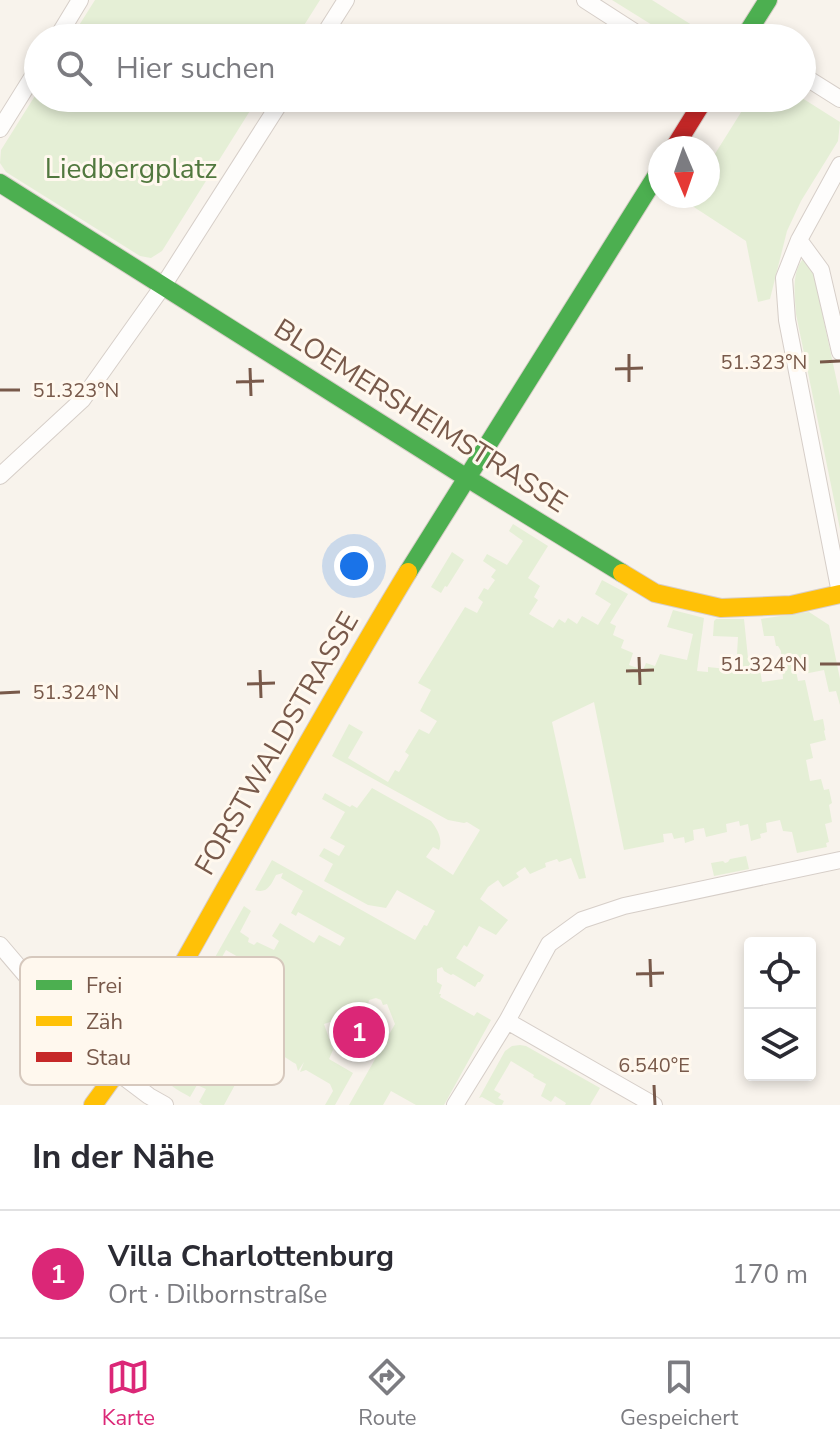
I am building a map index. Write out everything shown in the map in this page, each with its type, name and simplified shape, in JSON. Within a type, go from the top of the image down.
[{"type":"street","points":[[65,24],[80,0]]},
{"type":"street","points":[[331,24],[346,0]]},
{"type":"street","points":[[585,0],[622,24]]},
{"type":"street","points":[[753,24],[768,0]]},
{"type":"street","points":[[816,84],[840,99]]},
{"type":"street","points":[[0,129],[24,90]]},
{"type":"street","points":[[0,476],[82,400],[163,286],[274,112]]},
{"type":"street","points":[[681,136],[696,112]]},
{"type":"street","points":[[840,165],[799,240],[784,278],[787,320],[840,594]]},
{"type":"street","name":"BLOEMERSHEIMSTRASSE","points":[[0,183],[655,593],[721,608],[791,605],[840,594]]},
{"type":"street","name":"FORSTWALDSTRASSE","points":[[187,957],[353,662],[648,189]]},
{"type":"street","points":[[799,240],[821,270],[840,352]]},
{"type":"street","points":[[455,1105],[507,1021],[549,944],[582,920],[624,906],[840,860]]},
{"type":"street","points":[[0,945],[20,968]]},
{"type":"street","points":[[507,1021],[654,1105]]},
{"type":"street","name":"FORSTWALDSTRASSE","points":[[94,1103],[107,1085]]},
{"type":"street","points":[[137,1085],[165,1105]]},
{"type":"green space","points":[[95,0],[320,0],[305,24],[80,24]]},
{"type":"green space","points":[[612,0],[652,0],[690,24],[651,24]]},
{"type":"green space","points":[[816,107],[840,122],[838,141],[801,201],[787,231],[770,299],[758,302],[746,241],[695,208],[720,208],[720,146],[741,112],[816,112]]},
{"type":"green space","name":"Liedbergplatz","points":[[25,112],[249,112],[162,251],[151,258],[140,256],[6,172],[0,163],[1,150]]},
{"type":"green space","points":[[803,259],[812,266],[840,396],[840,529],[796,314],[795,278]]},
{"type":"green space","points":[[513,524],[548,546],[528,578],[540,586],[534,597],[538,600],[529,614],[553,628],[559,619],[565,623],[568,618],[577,624],[582,616],[598,625],[611,604],[595,594],[602,580],[628,594],[610,623],[616,626],[613,635],[624,640],[621,648],[633,653],[629,665],[643,670],[646,663],[655,666],[660,654],[687,660],[693,634],[667,627],[673,610],[704,618],[697,671],[708,672],[708,667],[736,670],[737,663],[740,663],[738,637],[713,636],[714,621],[744,619],[748,658],[758,657],[762,682],[783,679],[781,651],[776,646],[774,636],[764,636],[761,619],[809,612],[829,625],[840,679],[840,705],[836,691],[829,692],[824,670],[804,674],[802,669],[796,671],[798,681],[805,680],[814,721],[823,719],[826,740],[810,744],[813,758],[806,760],[810,781],[821,779],[824,790],[829,789],[832,822],[825,824],[829,842],[826,843],[827,847],[797,853],[792,832],[783,831],[780,820],[766,823],[767,832],[751,841],[748,824],[740,826],[739,821],[726,824],[727,832],[706,837],[704,828],[693,830],[694,840],[685,843],[684,837],[674,839],[672,833],[663,834],[664,842],[624,850],[594,702],[552,722],[586,878],[579,879],[571,858],[559,862],[557,859],[530,874],[525,867],[516,873],[519,877],[503,887],[498,880],[488,887],[480,899],[508,920],[496,935],[479,926],[467,947],[464,945],[456,958],[484,975],[475,987],[442,967],[437,969],[437,982],[442,985],[440,997],[474,1016],[477,1012],[491,1020],[444,1105],[416,1105],[391,1091],[383,1105],[349,1105],[395,1024],[387,1004],[383,1005],[376,998],[369,1000],[367,1010],[324,1024],[333,1050],[329,1059],[353,1073],[335,1105],[325,1105],[333,1091],[330,1084],[306,1070],[300,1072],[304,1062],[298,1071],[296,1064],[284,1057],[284,957],[238,957],[226,950],[222,957],[215,957],[244,906],[251,911],[240,932],[254,945],[257,942],[274,950],[279,941],[272,936],[280,923],[314,943],[319,935],[340,946],[345,938],[298,912],[296,916],[291,913],[303,891],[281,878],[283,873],[276,875],[266,890],[255,890],[272,860],[415,940],[424,925],[427,926],[435,911],[397,890],[386,908],[368,905],[324,881],[333,864],[319,856],[324,848],[339,856],[345,846],[330,838],[345,812],[322,799],[325,793],[357,808],[372,788],[431,821],[439,835],[440,846],[439,850],[433,847],[426,857],[453,875],[480,830],[467,822],[448,820],[332,756],[349,724],[363,732],[348,758],[388,782],[395,770],[399,772],[409,755],[405,752],[419,729],[429,734],[437,721],[420,711],[431,690],[418,683],[465,607],[477,613],[483,602],[478,598],[484,588],[488,590],[495,580],[491,577],[496,570],[483,561],[487,554],[507,565],[523,541],[509,531]]},
{"type":"green space","points":[[452,552],[464,560],[441,593],[431,587]]},
{"type":"green space","points":[[746,856],[749,869],[714,876],[711,863],[725,863]]},
{"type":"green space","points":[[520,1045],[600,1088],[590,1105],[565,1105],[555,1096],[551,1102],[541,1096],[546,1084],[511,1061],[494,1090],[501,1094],[498,1098],[504,1101],[502,1105],[479,1098],[505,1051]]},
{"type":"green space","points":[[172,1085],[197,1085],[190,1097]]},
{"type":"green space","points":[[197,1085],[235,1085],[224,1105],[203,1105],[199,1102],[206,1089]]},
{"type":"traffic: fast","points":[[753,24],[768,0]]},
{"type":"traffic: fast","points":[[0,183],[622,573]]},
{"type":"traffic: fast","points":[[408,572],[648,189]]},
{"type":"traffic: slow","points":[[186,957],[408,572]]},
{"type":"traffic: slow","points":[[622,573],[655,593],[721,608],[791,605],[840,594]]},
{"type":"traffic: slow","points":[[93,1105],[107,1085]]},
{"type":"traffic: jam","points":[[681,136],[696,112]]},
{"type":"place","name":"Villa Charlottenburg","points":[[359,1032]]}]
